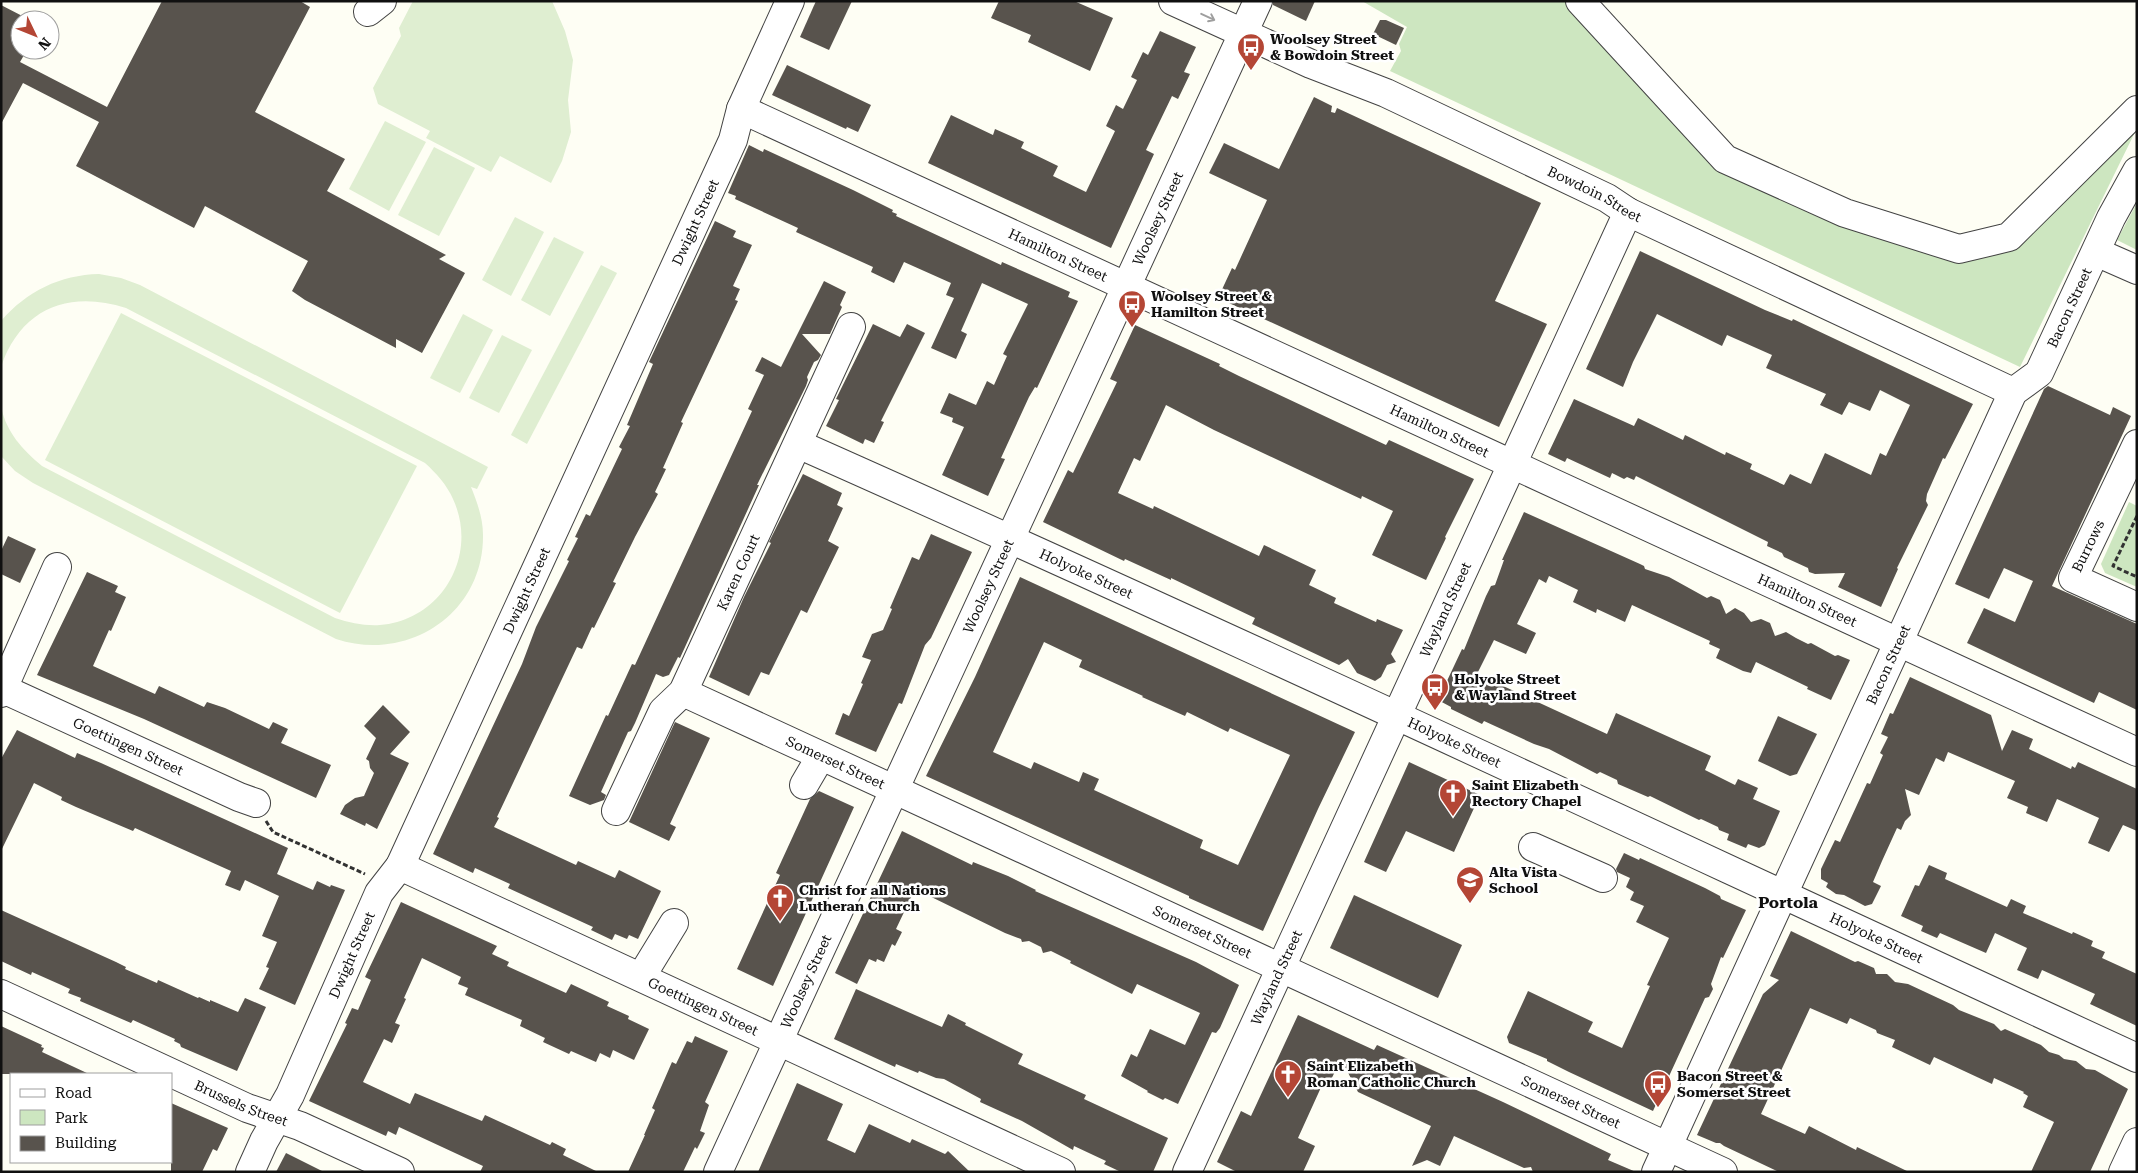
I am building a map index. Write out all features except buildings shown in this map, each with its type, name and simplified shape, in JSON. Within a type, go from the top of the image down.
[{"type":"street","name":"Dwight Street","points":[[250,1172],[290,1095],[379,893],[393,875],[733,140],[741,109],[790,1]]},
{"type":"street","name":"Bowdoin Street","points":[[1173,1],[1311,64],[1386,93],[1607,198],[1628,212],[2013,392]]},
{"type":"street","name":"Woolsey Street","points":[[718,1172],[1258,1]]},
{"type":"street","points":[[1580,1],[1725,160],[1845,213],[1959,249],[2008,237],[2137,110]]},
{"type":"street","name":"Hamilton Street","points":[[741,109],[1898,644],[2137,752]]},
{"type":"street","name":"Bacon Street","points":[[1656,1172],[2013,392],[2039,374],[2096,252],[2137,171]]},
{"type":"street","name":"Wayland Street","points":[[1187,1172],[1628,212]]},
{"type":"street","points":[[2096,252],[2137,270]]},
{"type":"street","name":"Karen Court","points":[[616,811],[663,711],[683,692],[851,327]]},
{"type":"street","name":"Holyoke Street","points":[[798,444],[1011,539],[2137,1058]]},
{"type":"street","name":"Burrows","points":[[2137,444],[2129,481],[2073,578],[2137,607]]},
{"type":"street","points":[[2,690],[57,567]]},
{"type":"street","name":"Goettingen Street","points":[[2,690],[256,803]]},
{"type":"street","name":"Somerset Street","points":[[683,692],[1723,1172]]},
{"type":"street","points":[[804,785],[820,756]]},
{"type":"street","points":[[1533,846],[1602,878]]},
{"type":"street","name":"Goettingen Street","points":[[393,875],[642,977],[1061,1172]]},
{"type":"street","points":[[642,977],[674,923]]},
{"type":"street","name":"Brussels Street","points":[[1,994],[171,1073]]},
{"type":"street","name":"Brussels Street","points":[[172,1073],[247,1108],[300,1126],[400,1172]]},
{"type":"street","points":[[2123,1172],[2137,1142]]},
{"type":"path","points":[[2137,516],[2114,566],[2137,577]]},
{"type":"path","points":[[272,832],[393,875]]},
{"type":"green space","points":[[413,1],[552,1],[565,31],[573,60],[568,100],[571,132],[562,161],[551,183],[500,156],[491,172],[426,138],[430,131],[378,104],[373,88],[401,36],[399,28]]},
{"type":"green space","points":[[1362,1],[1572,1],[1712,156],[1973,254],[2137,128],[2020,367],[1390,71],[1401,51],[1399,44],[1407,27]]},
{"type":"green space","points":[[385,121],[426,142],[389,211],[349,189]]},
{"type":"green space","points":[[434,147],[475,168],[439,236],[398,215]]},
{"type":"green space","points":[[2137,203],[2137,250],[2117,240]]},
{"type":"green space","points":[[515,217],[544,232],[511,296],[482,280]]},
{"type":"green space","points":[[554,237],[584,252],[550,316],[521,300]]},
{"type":"green space","points":[[601,265],[617,273],[527,444],[511,435]]},
{"type":"green space","points":[[99,274],[121,278],[140,285],[488,467],[477,489],[471,487],[483,529],[480,563],[471,588],[456,609],[437,625],[415,637],[390,644],[363,645],[336,639],[33,483],[15,471],[1,456],[1,407],[11,433],[42,466],[335,618],[369,625],[380,625],[402,620],[421,611],[437,598],[450,581],[458,562],[461,542],[460,520],[448,489],[425,463],[126,308],[85,301],[67,303],[50,309],[34,318],[21,330],[10,347],[1,367],[1,321],[11,310],[33,293],[58,281]]},
{"type":"green space","points":[[121,313],[417,466],[340,613],[45,460]]},
{"type":"green space","points":[[463,314],[493,330],[460,393],[430,378]]},
{"type":"green space","points":[[502,335],[532,350],[499,413],[469,398]]},
{"type":"green space","points":[[2129,502],[2137,506],[2137,587],[2105,573],[2101,564]]},
{"type":"place","name":"Woolsey Street & Bowdoin Street","points":[[1251,71]]},
{"type":"place","name":"Woolsey Street & Hamilton Street","points":[[1132,328]]},
{"type":"place","name":"Holyoke Street & Wayland Street","points":[[1435,711]]},
{"type":"place","name":"Saint Elizabeth Rectory Chapel","points":[[1453,817]]},
{"type":"place","name":"Alta Vista School","points":[[1470,904]]},
{"type":"place","name":"Christ for all Nations Lutheran Church","points":[[780,922]]},
{"type":"place","name":"Saint Elizabeth Roman Catholic Church","points":[[1288,1098]]},
{"type":"place","name":"Bacon Street & Somerset Street","points":[[1658,1108]]},
{"type":"district","name":"Portola","points":[[1788,902]]}]
